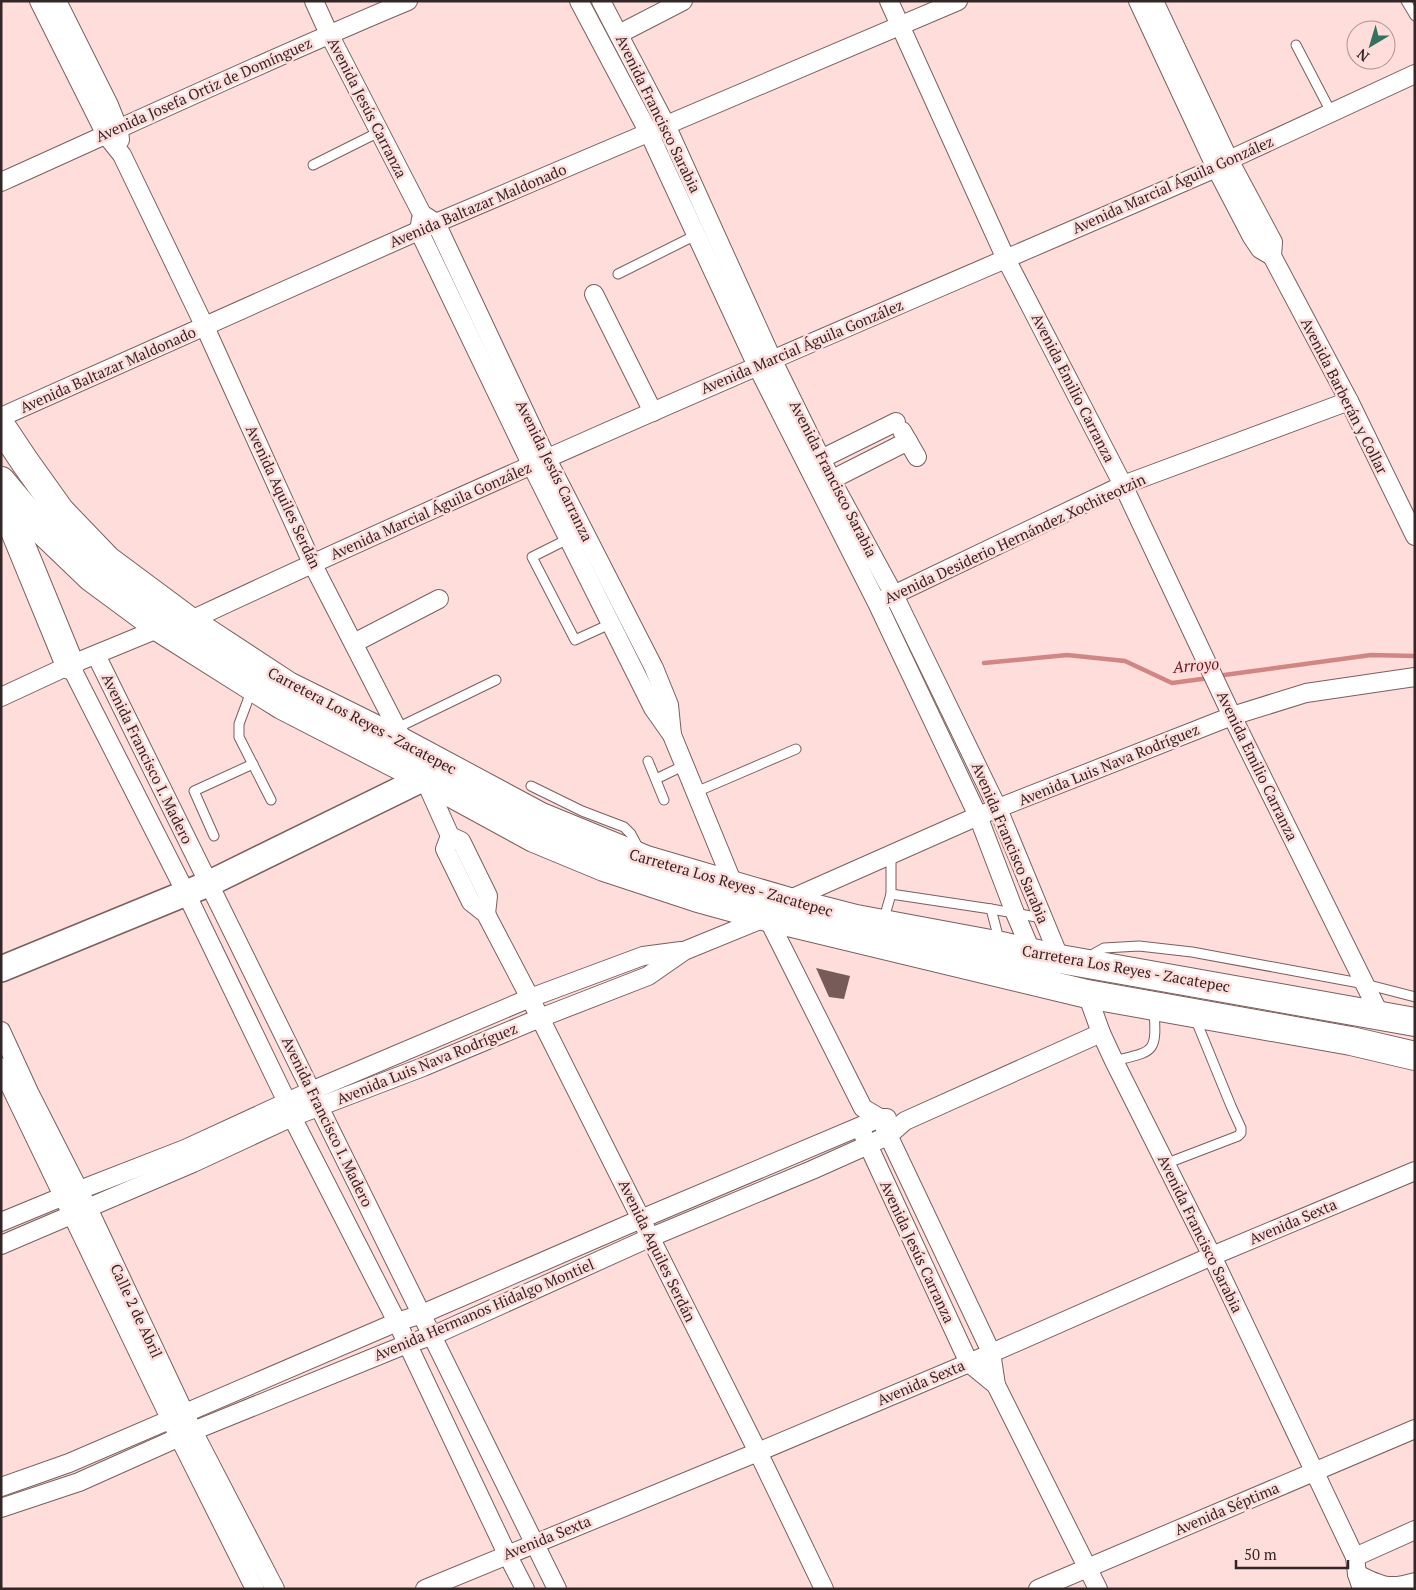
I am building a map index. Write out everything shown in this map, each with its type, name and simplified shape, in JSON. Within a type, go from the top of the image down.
[{"type":"main road","name":"Carretera Los Reyes - Zacatepec","points":[[1,426],[60,511],[107,560],[189,621],[288,686],[401,736],[541,817],[646,860],[734,886],[776,909],[1087,994],[1350,1041],[1415,1056]]},
{"type":"main road","name":"Carretera Los Reyes - Zacatepec","points":[[1,481],[43,531],[91,577],[160,628],[282,705],[424,778],[534,838],[604,868],[698,898],[882,924],[1415,1022]]},
{"type":"main road","points":[[1,497],[70,665]]},
{"type":"main road","points":[[1,969],[197,889],[424,778]]},
{"type":"street","points":[[39,1],[59,23]]},
{"type":"street","points":[[57,1],[59,23]]},
{"type":"street","name":"Avenida Jesús Carranza","points":[[314,1],[425,223],[539,463],[654,668],[669,705],[672,735]]},
{"type":"street","name":"Avenida Josefa Ortiz de Domínguez","points":[[1,182],[329,34],[408,1]]},
{"type":"street","name":"Avenida Francisco Sarabia","points":[[579,1],[649,133],[696,235],[765,363],[825,484],[877,603],[978,816],[1032,953]]},
{"type":"street","name":"Avenida Francisco Sarabia","points":[[601,1],[666,125],[765,363]]},
{"type":"street","points":[[619,34],[683,1]]},
{"type":"street","name":"Avenida Emilio Carranza","points":[[889,1],[1006,259],[1123,485],[1232,716],[1380,1015]]},
{"type":"street","name":"Avenida Baltazar Maldonado","points":[[1,417],[205,327],[425,223],[649,133],[958,1]]},
{"type":"street","name":"Avenida Barberán y Collar","points":[[1138,1],[1166,46],[1223,164],[1252,237],[1260,249],[1272,256],[1349,401],[1415,536]]},
{"type":"street","name":"Avenida Barberán y Collar","points":[[1154,1],[1166,46]]},
{"type":"street","name":"Avenida Aquiles Serdán","points":[[59,23],[109,105],[112,132],[122,155],[205,327],[312,563],[424,778],[450,836],[461,841],[488,896],[486,914],[758,1452],[824,1589]]},
{"type":"street","name":"Avenida Marcial Águila González","points":[[189,621],[312,563],[653,412],[1223,164],[1415,74]]},
{"type":"street","points":[[594,294],[653,412]]},
{"type":"street","name":"Avenida Desiderio Hernández Xochiteotzin","points":[[877,603],[1123,485],[1349,401]]},
{"type":"street","points":[[814,462],[894,418],[917,457]]},
{"type":"street","points":[[825,484],[908,441]]},
{"type":"street","name":"Avenida Jesús Carranza","points":[[539,463],[568,539],[652,708],[672,735],[734,886]]},
{"type":"street","name":"Avenida Francisco Sarabia","points":[[825,484],[894,595],[998,809],[1042,918],[1070,960]]},
{"type":"street","points":[[354,643],[439,599]]},
{"type":"street","points":[[1,697],[70,665],[96,656],[160,628]]},
{"type":"street","name":"Avenida Francisco I. Madero","points":[[96,656],[157,780],[245,1016],[289,1110],[407,1344],[525,1589]]},
{"type":"street","name":"Avenida Francisco I. Madero","points":[[70,665],[134,791],[268,1004],[557,1589]]},
{"type":"street","name":"Avenida Luis Nava Rodríguez","points":[[289,1110],[319,1107],[424,1067],[540,1018],[648,976],[684,951],[890,855],[978,816],[1232,716],[1306,692],[1415,677]]},
{"type":"street","points":[[134,791],[157,780]]},
{"type":"street","points":[[776,909],[863,1108],[860,1127]]},
{"type":"street","name":"Avenida Luis Nava Rodríguez","points":[[1,1245],[80,1211],[189,1156],[289,1110],[311,1091],[414,1046],[530,998],[643,956],[684,951]]},
{"type":"street","name":"Avenida Francisco Sarabia","points":[[1087,994],[1101,1033],[1114,1061],[1212,1256],[1315,1472],[1358,1573]]},
{"type":"street","points":[[245,1016],[268,1004]]},
{"type":"street","name":"Calle 2 de Abril","points":[[1,1031],[22,1094],[186,1434],[230,1540],[255,1589]]},
{"type":"street","name":"Avenida Hermanos Hidalgo Montiel","points":[[1,1508],[79,1482],[186,1434],[407,1344],[432,1336],[649,1238],[868,1145],[888,1135],[905,1121],[1101,1033]]},
{"type":"street","points":[[414,1046],[424,1067]]},
{"type":"street","name":"Calle 2 de Abril","points":[[1,1067],[22,1094]]},
{"type":"street","points":[[863,1108],[880,1118],[905,1121]]},
{"type":"street","name":"Avenida Jesús Carranza","points":[[880,1118],[991,1352],[996,1384],[1098,1589]]},
{"type":"street","name":"Avenida Hermanos Hidalgo Montiel","points":[[1,1487],[69,1462],[396,1322],[422,1314],[880,1118]]},
{"type":"street","name":"Avenida Jesús Carranza","points":[[860,1127],[968,1362],[996,1384]]},
{"type":"street","points":[[804,1151],[812,1170]]},
{"type":"street","name":"Avenida Luis Nava Rodríguez","points":[[1,1222],[71,1193],[189,1156]]},
{"type":"street","points":[[746,1175],[753,1195]]},
{"type":"street","name":"Avenida Sexta","points":[[425,1589],[758,1452],[1212,1256],[1413,1176]]},
{"type":"street","points":[[342,1216],[368,1205]]},
{"type":"street","points":[[573,1248],[583,1269]]},
{"type":"street","points":[[523,1270],[534,1290]]},
{"type":"street","points":[[297,1365],[307,1384]]},
{"type":"street","name":"Avenida Séptima","points":[[1038,1589],[1415,1429]]},
{"type":"street","name":"Calle 2 de Abril","points":[[186,1434],[246,1533],[275,1589]]},
{"type":"street","points":[[458,1452],[483,1439]]},
{"type":"street","points":[[69,1462],[79,1482]]},
{"type":"street","points":[[1415,1530],[1358,1573],[1388,1588],[1401,1588],[1415,1582]]},
{"type":"street","points":[[230,1540],[246,1533]]},
{"type":"lane","points":[[1406,1],[1415,16]]},
{"type":"lane","points":[[1296,45],[1331,112]]},
{"type":"lane","points":[[313,165],[380,132]]},
{"type":"lane","points":[[618,274],[696,235]]},
{"type":"lane","points":[[568,539],[532,557],[575,640],[610,624]]},
{"type":"lane","points":[[401,736],[496,680]]},
{"type":"lane","points":[[253,687],[238,724],[239,737],[271,800]]},
{"type":"lane","points":[[696,792],[796,749]]},
{"type":"lane","points":[[648,761],[664,800]]},
{"type":"lane","points":[[214,836],[194,791],[253,764]]},
{"type":"lane","points":[[656,779],[684,765]]},
{"type":"lane","points":[[531,786],[582,811],[624,828],[631,834],[646,860]]},
{"type":"lane","points":[[882,924],[891,894],[890,855]]},
{"type":"lane","points":[[891,894],[1042,918]]},
{"type":"lane","points":[[991,909],[1001,946]]},
{"type":"lane","points":[[1070,960],[1104,948],[1139,946],[1192,952],[1365,984],[1415,997]]},
{"type":"lane","points":[[1114,1061],[1146,1054],[1153,1045],[1156,1034],[1154,1005]]},
{"type":"lane","points":[[1165,1164],[1238,1136],[1241,1133],[1241,1128],[1193,1012]]},
{"type":"building","points":[[816,968],[850,976],[844,999],[829,997]]},
{"type":"waterway","name":"Arroyo","points":[[984,663],[1067,655],[1125,661],[1172,683],[1209,678]]},
{"type":"waterway","name":"Arroyo","points":[[1217,676],[1371,655],[1415,656]]}]
